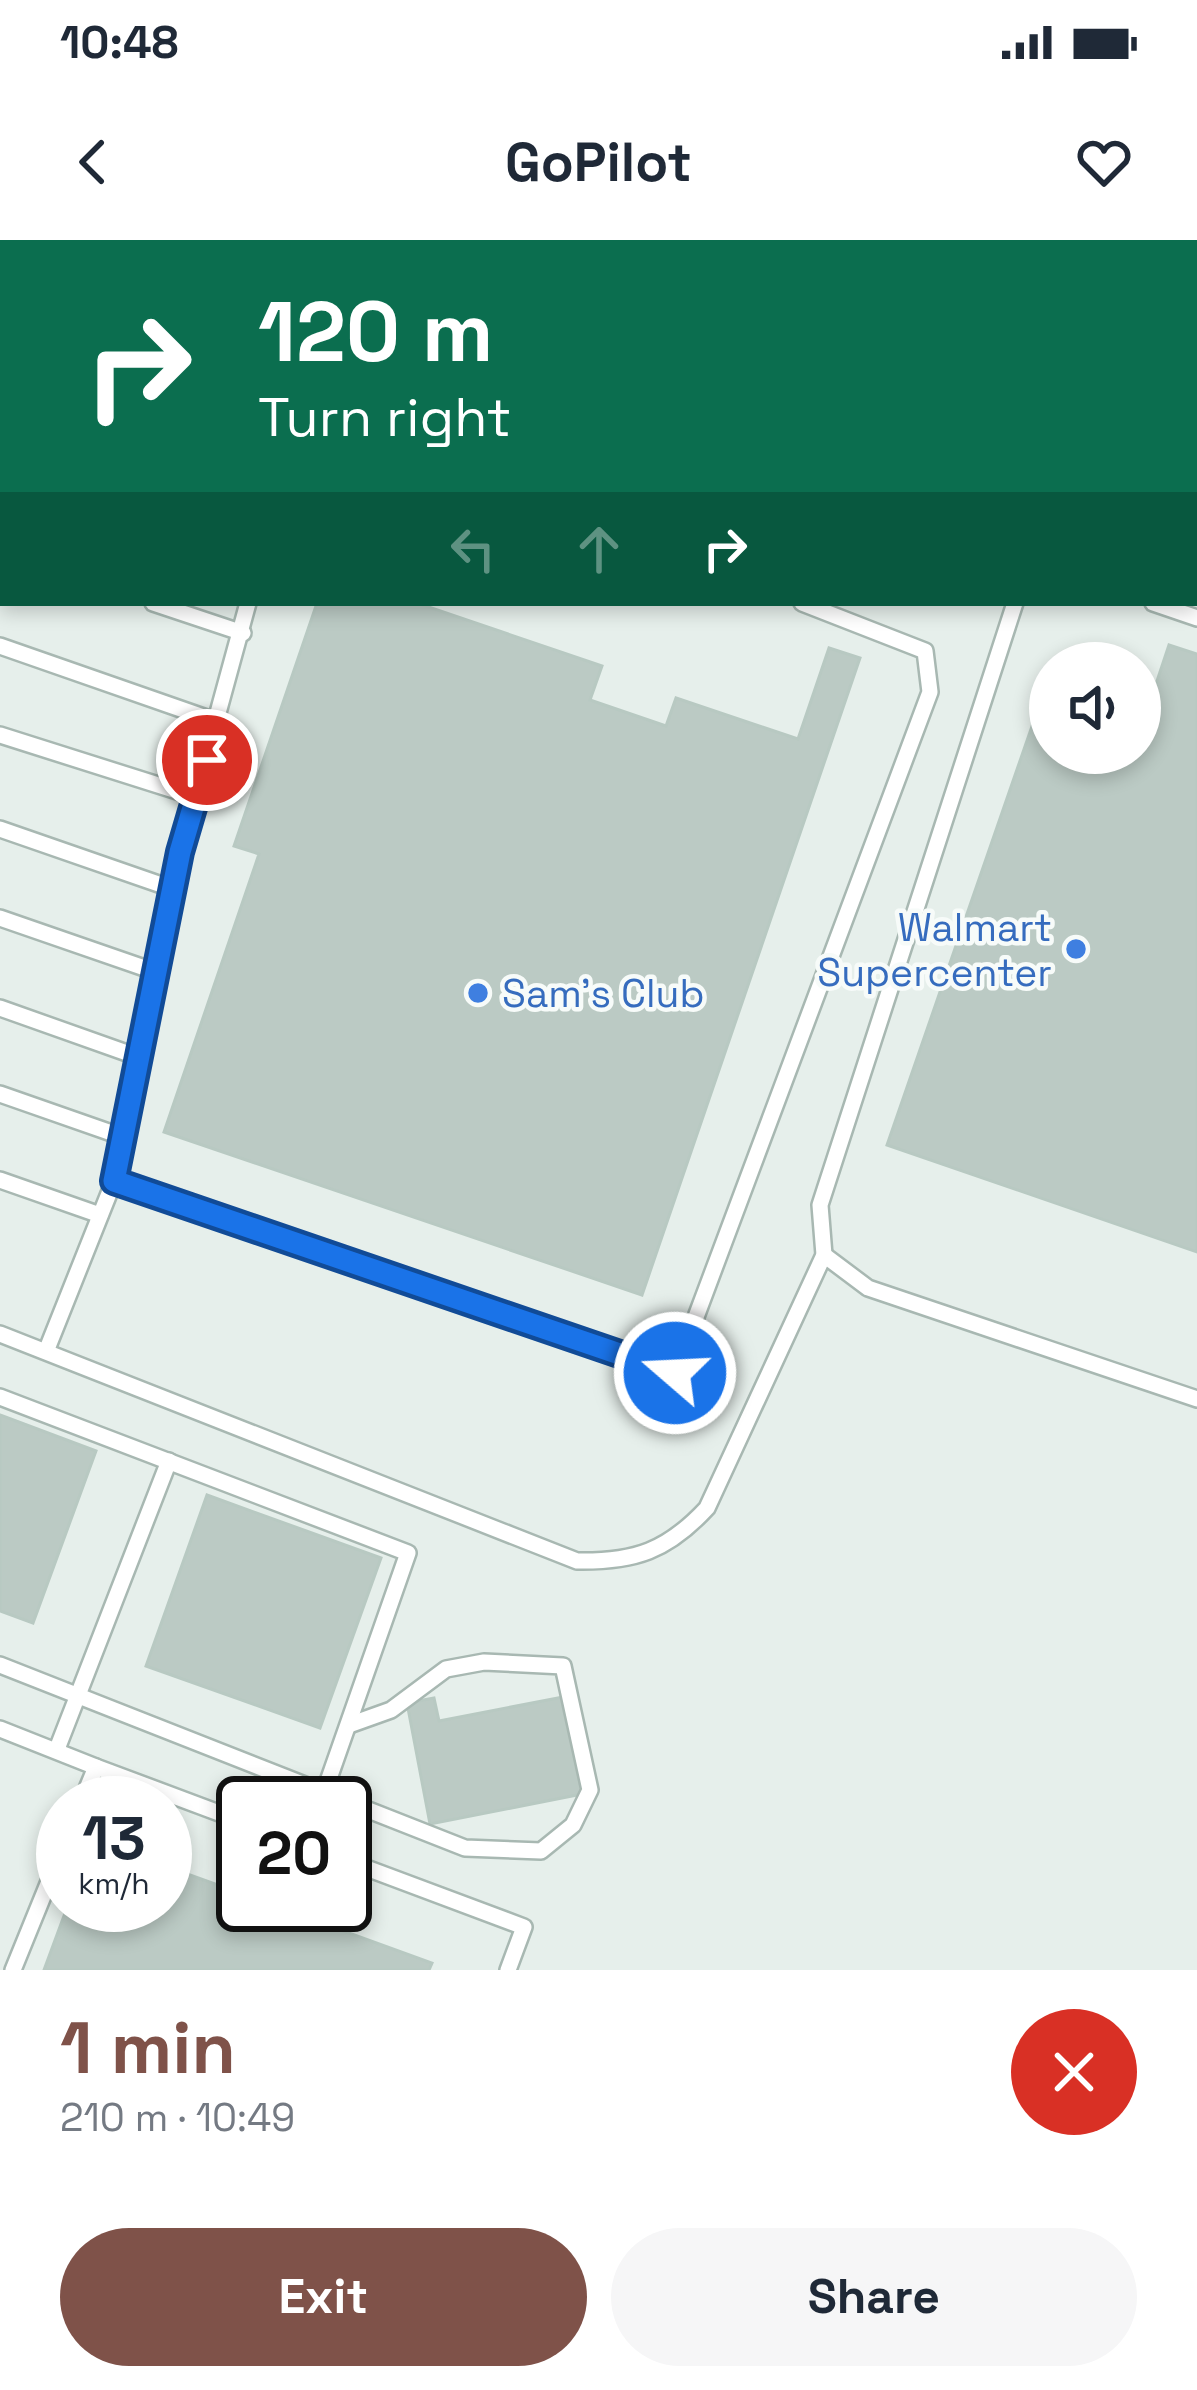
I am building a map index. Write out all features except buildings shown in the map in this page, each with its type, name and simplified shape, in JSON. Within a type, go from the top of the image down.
[{"type":"lane","points":[[163,606],[243,633]]},
{"type":"lane","points":[[47,1349],[114,1181],[173,889],[248,606]]},
{"type":"lane","points":[[0,1334],[577,1561],[614,1562],[675,1542],[706,1508],[824,1255],[820,1205],[1014,606]]},
{"type":"lane","points":[[114,1181],[675,1373],[930,692],[925,651],[834,608]]},
{"type":"lane","points":[[0,646],[218,722]]},
{"type":"lane","points":[[0,735],[196,797]]},
{"type":"lane","points":[[0,829],[173,889]]},
{"type":"lane","points":[[0,918],[159,973]]},
{"type":"lane","points":[[0,1008],[140,1058]]},
{"type":"lane","points":[[0,1094],[123,1138]]},
{"type":"lane","points":[[0,1180],[100,1215]]},
{"type":"lane","points":[[824,1255],[868,1288],[1197,1399]]},
{"type":"lane","points":[[0,1397],[408,1553],[330,1776]]},
{"type":"lane","points":[[57,1749],[169,1461]]},
{"type":"lane","points":[[349,1725],[391,1710],[446,1669],[484,1662],[563,1666],[590,1790],[572,1825],[541,1851],[465,1848],[372,1809]]},
{"type":"lane","points":[[0,1665],[289,1776]]},
{"type":"lane","points":[[0,1729],[216,1812]]},
{"type":"lane","points":[[92,1776],[96,1766]]},
{"type":"lane","points":[[372,1870],[524,1927],[508,1970]]},
{"type":"lane","points":[[13,1970],[36,1913]]},
{"type":"place","name":"Walmart Supercenter","points":[[1076,949]]},
{"type":"place","name":"Sam's Club","points":[[478,993]]},
{"type":"route","points":[[207,760],[180,852],[114,1181],[675,1373]]}]
